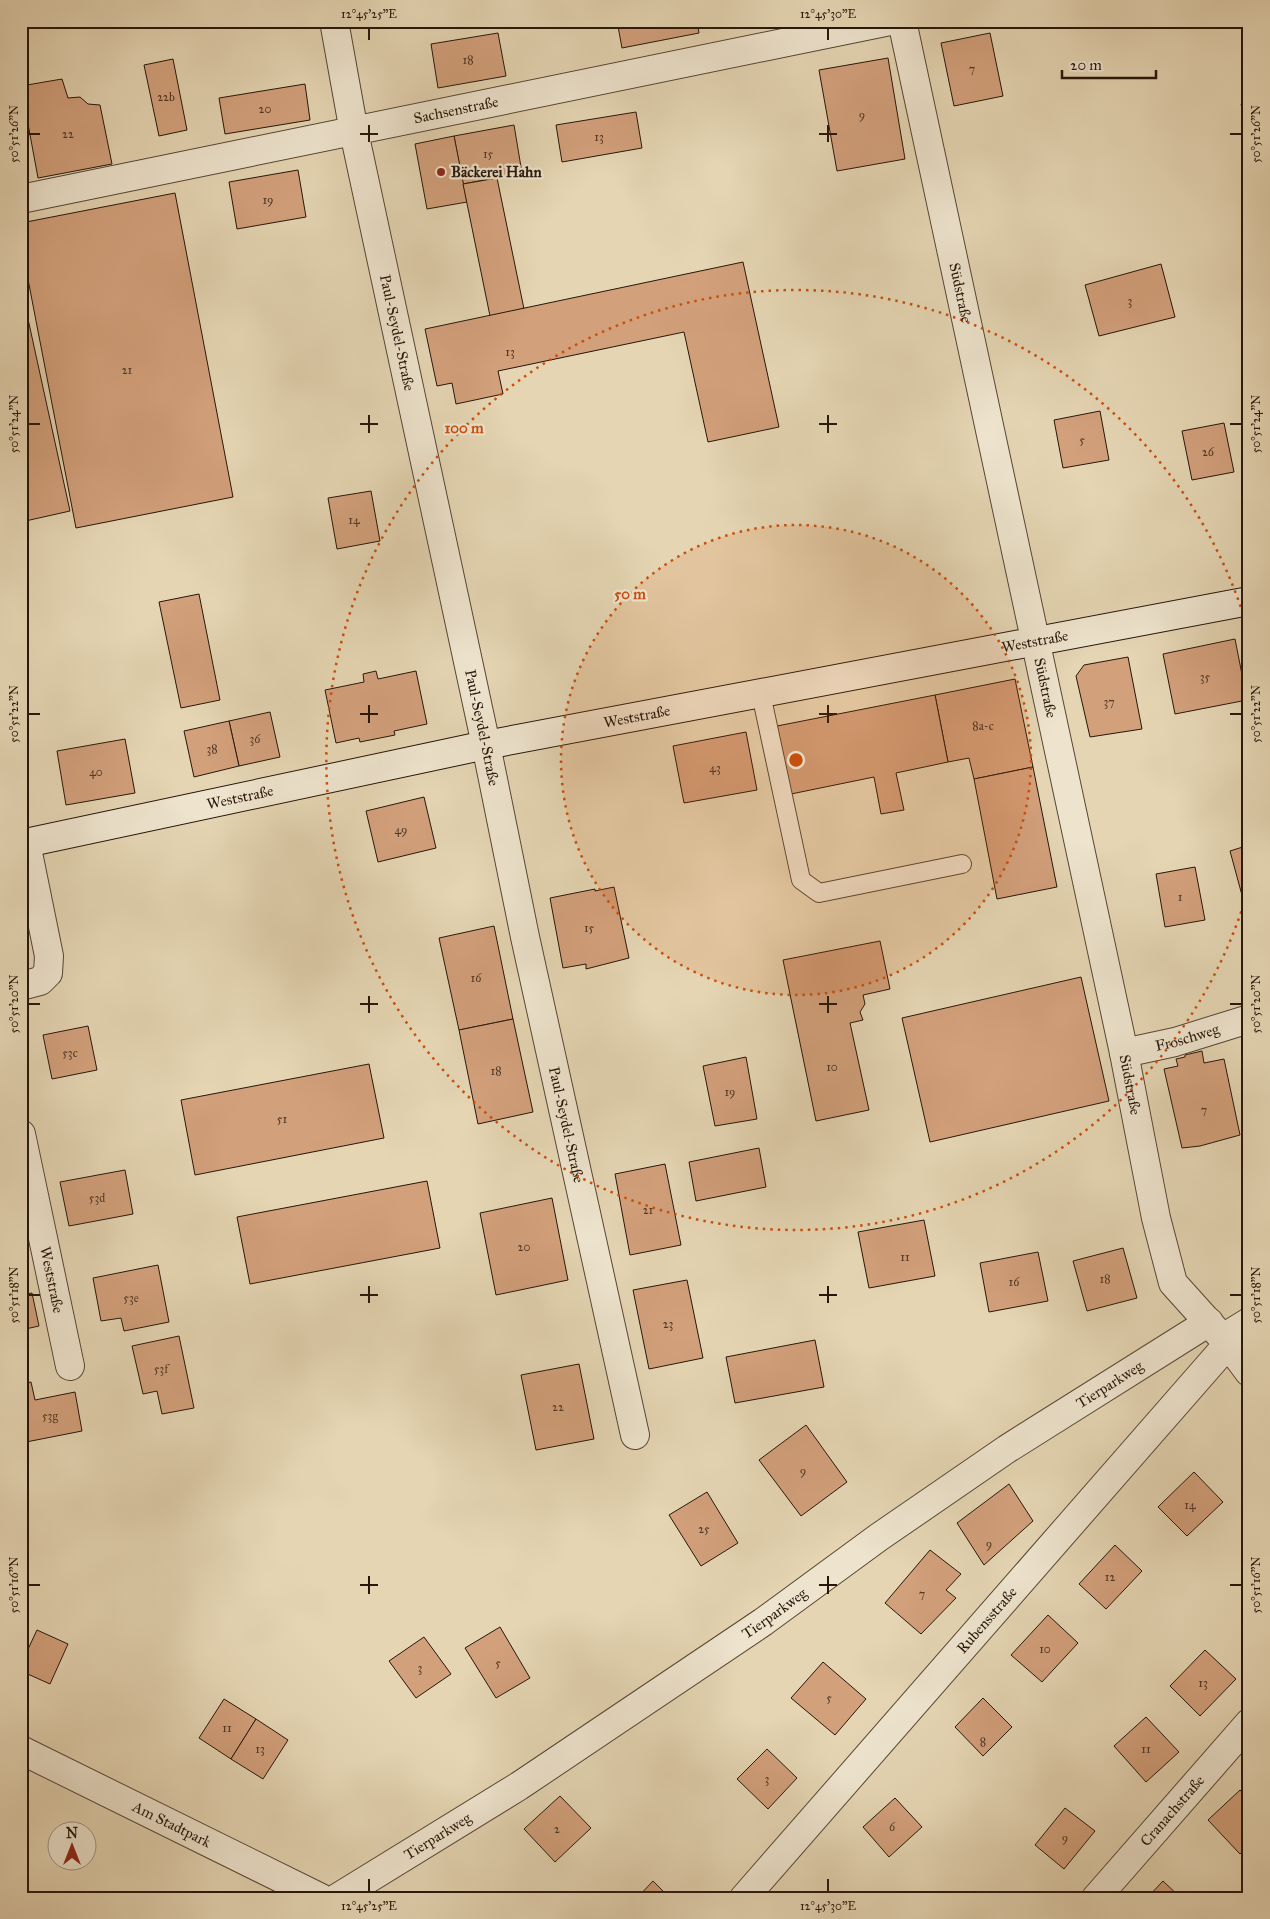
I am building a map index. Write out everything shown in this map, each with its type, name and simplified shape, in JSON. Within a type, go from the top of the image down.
[{"type":"street","name":"Paul-Seydel-Straße","points":[[334,21],[354,132],[486,745],[525,937],[635,1435]]},
{"type":"street","name":"Sachsenstraße","points":[[21,199],[890,21]]},
{"type":"street","name":"Südstraße","points":[[902,21],[1124,1053],[1156,1218],[1173,1283],[1220,1335],[1249,1372]]},
{"type":"street","name":"Weststraße","points":[[21,986],[40,981],[48,973],[49,956],[24,844],[486,745],[1249,600]]},
{"type":"street","name":"Froschweg","points":[[1124,1053],[1175,1042],[1249,1018]]},
{"type":"street","name":"Weststraße","points":[[21,1134],[70,1366]]},
{"type":"street","points":[[1220,1335],[1249,1322]]},
{"type":"street","name":"Tierparkweg","points":[[338,1898],[519,1786],[763,1622],[879,1537],[1007,1449],[1220,1335]]},
{"type":"street","name":"Rubensstraße","points":[[744,1898],[1220,1335]]},
{"type":"street","name":"Cranachstraße","points":[[1096,1898],[1249,1722]]},
{"type":"street","name":"Am Stadtpark","points":[[21,1750],[321,1898]]},
{"type":"lane","points":[[761,694],[801,880],[819,893],[962,864]]},
{"type":"building","points":[[617,21],[697,21],[699,33],[622,48]]},
{"type":"building","points":[[498,33],[506,76],[438,88],[431,44]]},
{"type":"building","points":[[990,33],[1003,96],[954,106],[941,43]]},
{"type":"building","points":[[888,58],[905,159],[837,171],[819,70]]},
{"type":"building","points":[[173,59],[187,130],[159,136],[144,65]]},
{"type":"building","points":[[62,79],[68,98],[80,97],[88,104],[100,105],[112,164],[38,178],[21,86]]},
{"type":"building","points":[[305,84],[310,120],[225,134],[219,98]]},
{"type":"building","points":[[1249,102],[1249,138],[1241,104]]},
{"type":"building","points":[[636,112],[642,148],[562,162],[556,125]]},
{"type":"building","points":[[514,125],[522,173],[463,184],[454,136]]},
{"type":"building","points":[[454,136],[467,202],[427,209],[415,144]]},
{"type":"building","points":[[298,170],[306,217],[237,229],[229,182]]},
{"type":"building","points":[[497,178],[524,309],[490,316],[463,184]]},
{"type":"building","points":[[175,193],[233,497],[76,528],[21,243],[21,223]]},
{"type":"building","points":[[743,262],[779,427],[708,442],[684,332],[498,371],[503,394],[456,404],[452,383],[437,386],[425,329]]},
{"type":"building","points":[[1161,264],[1175,317],[1099,336],[1085,285]]},
{"type":"building","points":[[21,287],[70,511],[21,522]]},
{"type":"building","points":[[1100,411],[1109,460],[1063,468],[1054,420]]},
{"type":"building","points":[[1224,423],[1234,472],[1192,480],[1182,431]]},
{"type":"building","points":[[371,491],[380,541],[337,549],[328,498]]},
{"type":"building","points":[[199,594],[220,700],[181,708],[159,602]]},
{"type":"building","points":[[1235,639],[1247,700],[1175,714],[1163,654]]},
{"type":"building","points":[[1128,657],[1142,729],[1090,737],[1076,676],[1084,665]]},
{"type":"building","points":[[376,671],[378,679],[416,671],[427,724],[394,731],[395,735],[360,742],[359,738],[336,743],[325,690],[364,682],[363,674]]},
{"type":"building","points":[[1015,679],[1033,767],[974,779],[969,758],[948,762],[935,695]]},
{"type":"building","points":[[935,695],[948,762],[896,773],[904,810],[881,814],[874,777],[791,794],[777,726]]},
{"type":"building","points":[[270,712],[280,757],[239,766],[229,721]]},
{"type":"building","points":[[229,721],[239,766],[194,777],[184,731]]},
{"type":"building","points":[[746,732],[757,790],[684,803],[673,746]]},
{"type":"building","points":[[125,739],[135,793],[66,805],[57,751]]},
{"type":"building","points":[[1033,767],[1057,887],[997,899],[974,779]]},
{"type":"building","points":[[424,797],[436,848],[378,862],[366,811]]},
{"type":"building","points":[[1249,845],[1249,909],[1246,910],[1230,851]]},
{"type":"building","points":[[1195,867],[1205,920],[1165,927],[1156,874]]},
{"type":"building","points":[[614,887],[629,958],[586,969],[586,964],[563,968],[550,898]]},
{"type":"building","points":[[494,926],[513,1019],[459,1030],[439,938]]},
{"type":"building","points":[[880,941],[890,989],[863,995],[865,1004],[860,1012],[863,1020],[850,1023],[869,1110],[816,1121],[783,960]]},
{"type":"building","points":[[1081,977],[1109,1101],[930,1142],[902,1018]]},
{"type":"building","points":[[513,1019],[533,1112],[478,1124],[459,1030]]},
{"type":"building","points":[[88,1026],[97,1070],[52,1079],[43,1035]]},
{"type":"building","points":[[1202,1051],[1204,1063],[1224,1059],[1240,1135],[1200,1146],[1182,1148],[1164,1069],[1178,1066],[1176,1059]]},
{"type":"building","points":[[746,1057],[757,1119],[715,1126],[703,1066]]},
{"type":"building","points":[[369,1064],[384,1138],[195,1175],[181,1100]]},
{"type":"building","points":[[759,1148],[766,1187],[696,1201],[689,1162]]},
{"type":"building","points":[[665,1164],[681,1245],[630,1255],[615,1174]]},
{"type":"building","points":[[125,1170],[133,1214],[69,1226],[60,1182]]},
{"type":"building","points":[[427,1181],[440,1248],[250,1284],[237,1217]]},
{"type":"building","points":[[552,1198],[568,1280],[496,1295],[480,1213]]},
{"type":"building","points":[[924,1220],[935,1276],[869,1288],[858,1232]]},
{"type":"building","points":[[21,1239],[28,1272],[21,1273]]},
{"type":"building","points":[[1123,1248],[1137,1298],[1087,1311],[1073,1261]]},
{"type":"building","points":[[1038,1252],[1048,1301],[989,1312],[980,1263]]},
{"type":"building","points":[[158,1265],[169,1322],[124,1331],[121,1318],[101,1321],[93,1278]]},
{"type":"building","points":[[687,1280],[703,1358],[649,1369],[633,1290]]},
{"type":"building","points":[[32,1293],[39,1326],[21,1330],[21,1295]]},
{"type":"building","points":[[179,1336],[194,1408],[162,1414],[157,1391],[143,1394],[132,1346]]},
{"type":"building","points":[[815,1340],[824,1387],[735,1403],[726,1357]]},
{"type":"building","points":[[579,1364],[594,1439],[536,1450],[521,1375]]},
{"type":"building","points":[[31,1382],[35,1400],[75,1392],[82,1431],[21,1443],[21,1384]]},
{"type":"building","points":[[806,1425],[847,1482],[801,1516],[759,1460]]},
{"type":"building","points":[[1194,1472],[1223,1502],[1187,1536],[1158,1507]]},
{"type":"building","points":[[1009,1484],[1033,1521],[984,1565],[957,1523]]},
{"type":"building","points":[[707,1492],[738,1543],[701,1566],[669,1515]]},
{"type":"building","points":[[1115,1545],[1142,1571],[1106,1609],[1079,1584]]},
{"type":"building","points":[[930,1550],[961,1574],[946,1590],[956,1598],[921,1634],[885,1603]]},
{"type":"building","points":[[1048,1615],[1078,1643],[1042,1682],[1011,1655]]},
{"type":"building","points":[[500,1627],[530,1678],[496,1698],[465,1648]]},
{"type":"building","points":[[37,1630],[68,1644],[50,1684],[21,1671],[21,1664]]},
{"type":"building","points":[[424,1637],[451,1674],[416,1698],[389,1661]]},
{"type":"building","points":[[1205,1650],[1236,1679],[1200,1716],[1170,1686]]},
{"type":"building","points":[[823,1662],[866,1699],[835,1735],[791,1698]]},
{"type":"building","points":[[983,1698],[1012,1727],[983,1756],[955,1727]]},
{"type":"building","points":[[224,1699],[256,1719],[231,1759],[199,1738]]},
{"type":"building","points":[[1146,1717],[1179,1752],[1146,1782],[1114,1746]]},
{"type":"building","points":[[256,1719],[288,1740],[263,1779],[231,1759]]},
{"type":"building","points":[[767,1749],[797,1778],[768,1809],[737,1779]]},
{"type":"building","points":[[1240,1790],[1249,1800],[1249,1845],[1240,1854],[1208,1820]]},
{"type":"building","points":[[560,1796],[591,1828],[555,1862],[524,1829]]},
{"type":"building","points":[[895,1798],[922,1827],[889,1857],[863,1827]]},
{"type":"building","points":[[1065,1808],[1095,1831],[1064,1869],[1035,1845]]},
{"type":"building","points":[[653,1881],[670,1898],[637,1898]]},
{"type":"building","points":[[1163,1881],[1181,1898],[1147,1898]]},
{"type":"place","name":"Bäckerei Hahn","points":[[441,172]]}]
